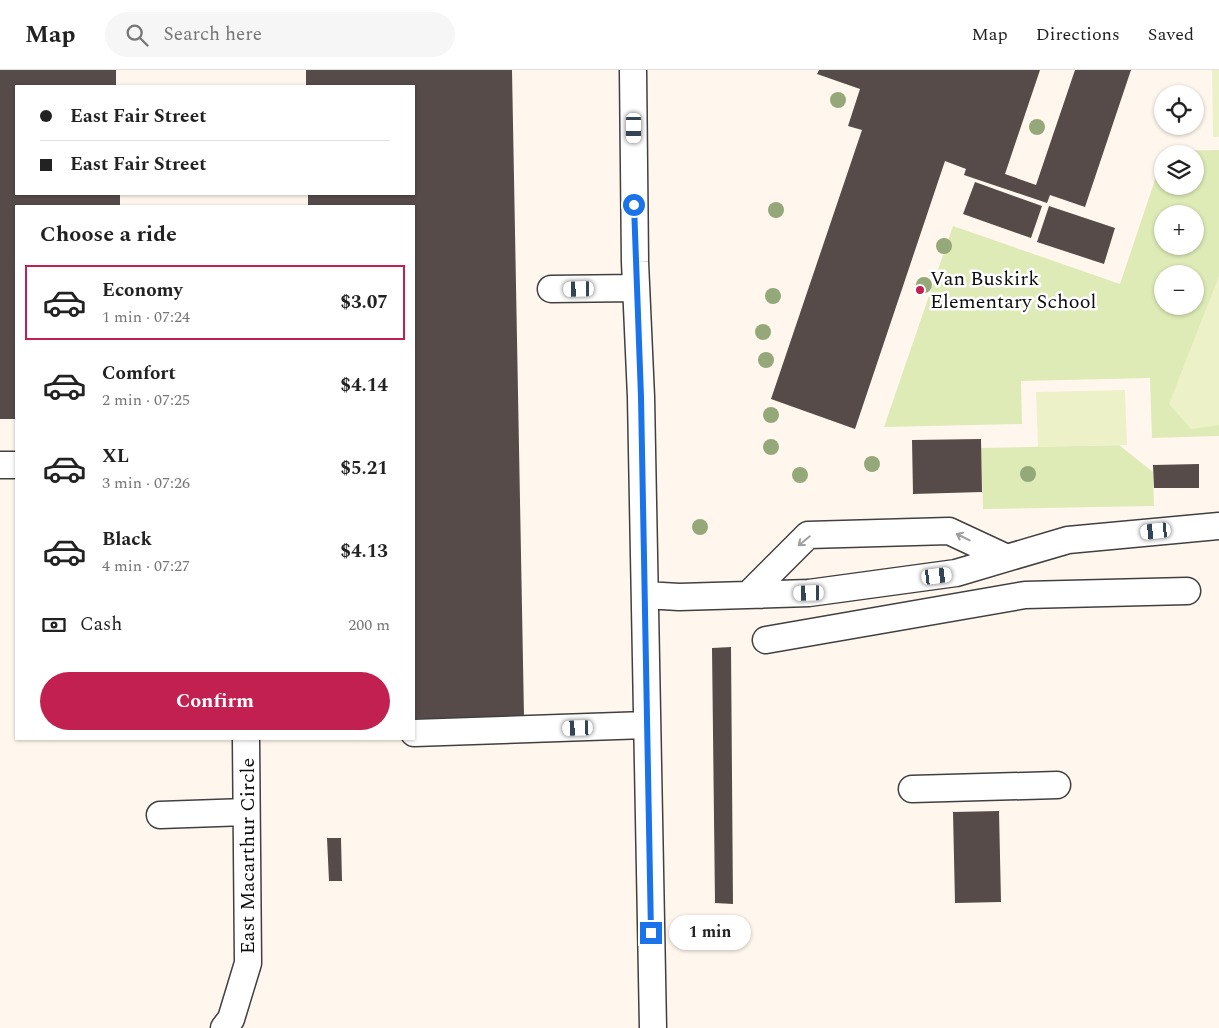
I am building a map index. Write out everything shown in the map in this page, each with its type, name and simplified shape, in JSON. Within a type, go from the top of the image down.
[{"type":"street","points":[[633,70],[636,288],[645,595],[652,1028]]},
{"type":"street","points":[[551,289],[636,288]]},
{"type":"street","points":[[0,465],[15,465]]},
{"type":"street","points":[[645,595],[679,597],[809,593],[956,573],[1068,540],[1219,526]]},
{"type":"street","points":[[748,595],[808,536],[949,531],[1007,558]]},
{"type":"street","points":[[766,640],[1025,595],[1187,592]]},
{"type":"street","points":[[415,733],[646,725]]},
{"type":"street","name":"East Macarthur Circle","points":[[224,1028],[231,1019],[248,963],[246,740]]},
{"type":"street","points":[[912,789],[1057,785]]},
{"type":"street","points":[[160,815],[246,812]]},
{"type":"green space","points":[[1212,70],[1219,70],[1219,137],[1213,137]]},
{"type":"green space","points":[[1204,150],[1219,150],[1219,436],[1152,438],[1150,378],[1021,381],[1022,424],[884,427],[953,226],[1120,284],[1154,183],[1154,195],[1204,195]]},
{"type":"green space","points":[[1219,276],[1219,425],[1191,429],[1169,404]]},
{"type":"green space","points":[[1125,390],[1127,445],[1038,447],[1036,392]]},
{"type":"green space","points":[[1119,445],[1153,472],[1154,506],[983,509],[981,448]]},
{"type":"building","points":[[0,70],[116,70],[116,85],[15,85],[15,195],[120,195],[120,205],[15,205],[15,419],[0,419]]},
{"type":"building","points":[[306,70],[512,70],[524,716],[415,719],[415,205],[308,205],[308,195],[415,195],[415,85],[306,85]]},
{"type":"building","points":[[819,70],[1040,70],[1005,174],[1036,185],[1075,70],[1131,70],[1085,207],[1050,195],[1047,203],[964,175],[966,169],[945,161],[855,429],[771,399],[862,130],[848,126],[860,89],[817,74]]},
{"type":"building","points":[[975,182],[1042,206],[1031,238],[963,214]]},
{"type":"building","points":[[1049,206],[1115,228],[1104,264],[1037,242]]},
{"type":"building","points":[[981,439],[982,492],[913,494],[912,440]]},
{"type":"building","points":[[1199,464],[1199,488],[1154,488],[1153,465]]},
{"type":"building","points":[[731,647],[733,904],[715,903],[712,648]]},
{"type":"building","points":[[999,811],[1001,902],[955,903],[953,812]]},
{"type":"building","points":[[327,838],[341,838],[342,881],[329,881]]},
{"type":"place","name":"Van Buskirk Elementary School","points":[[920,290]]},
{"type":"route","points":[[634,205],[641,397],[651,933]]}]
